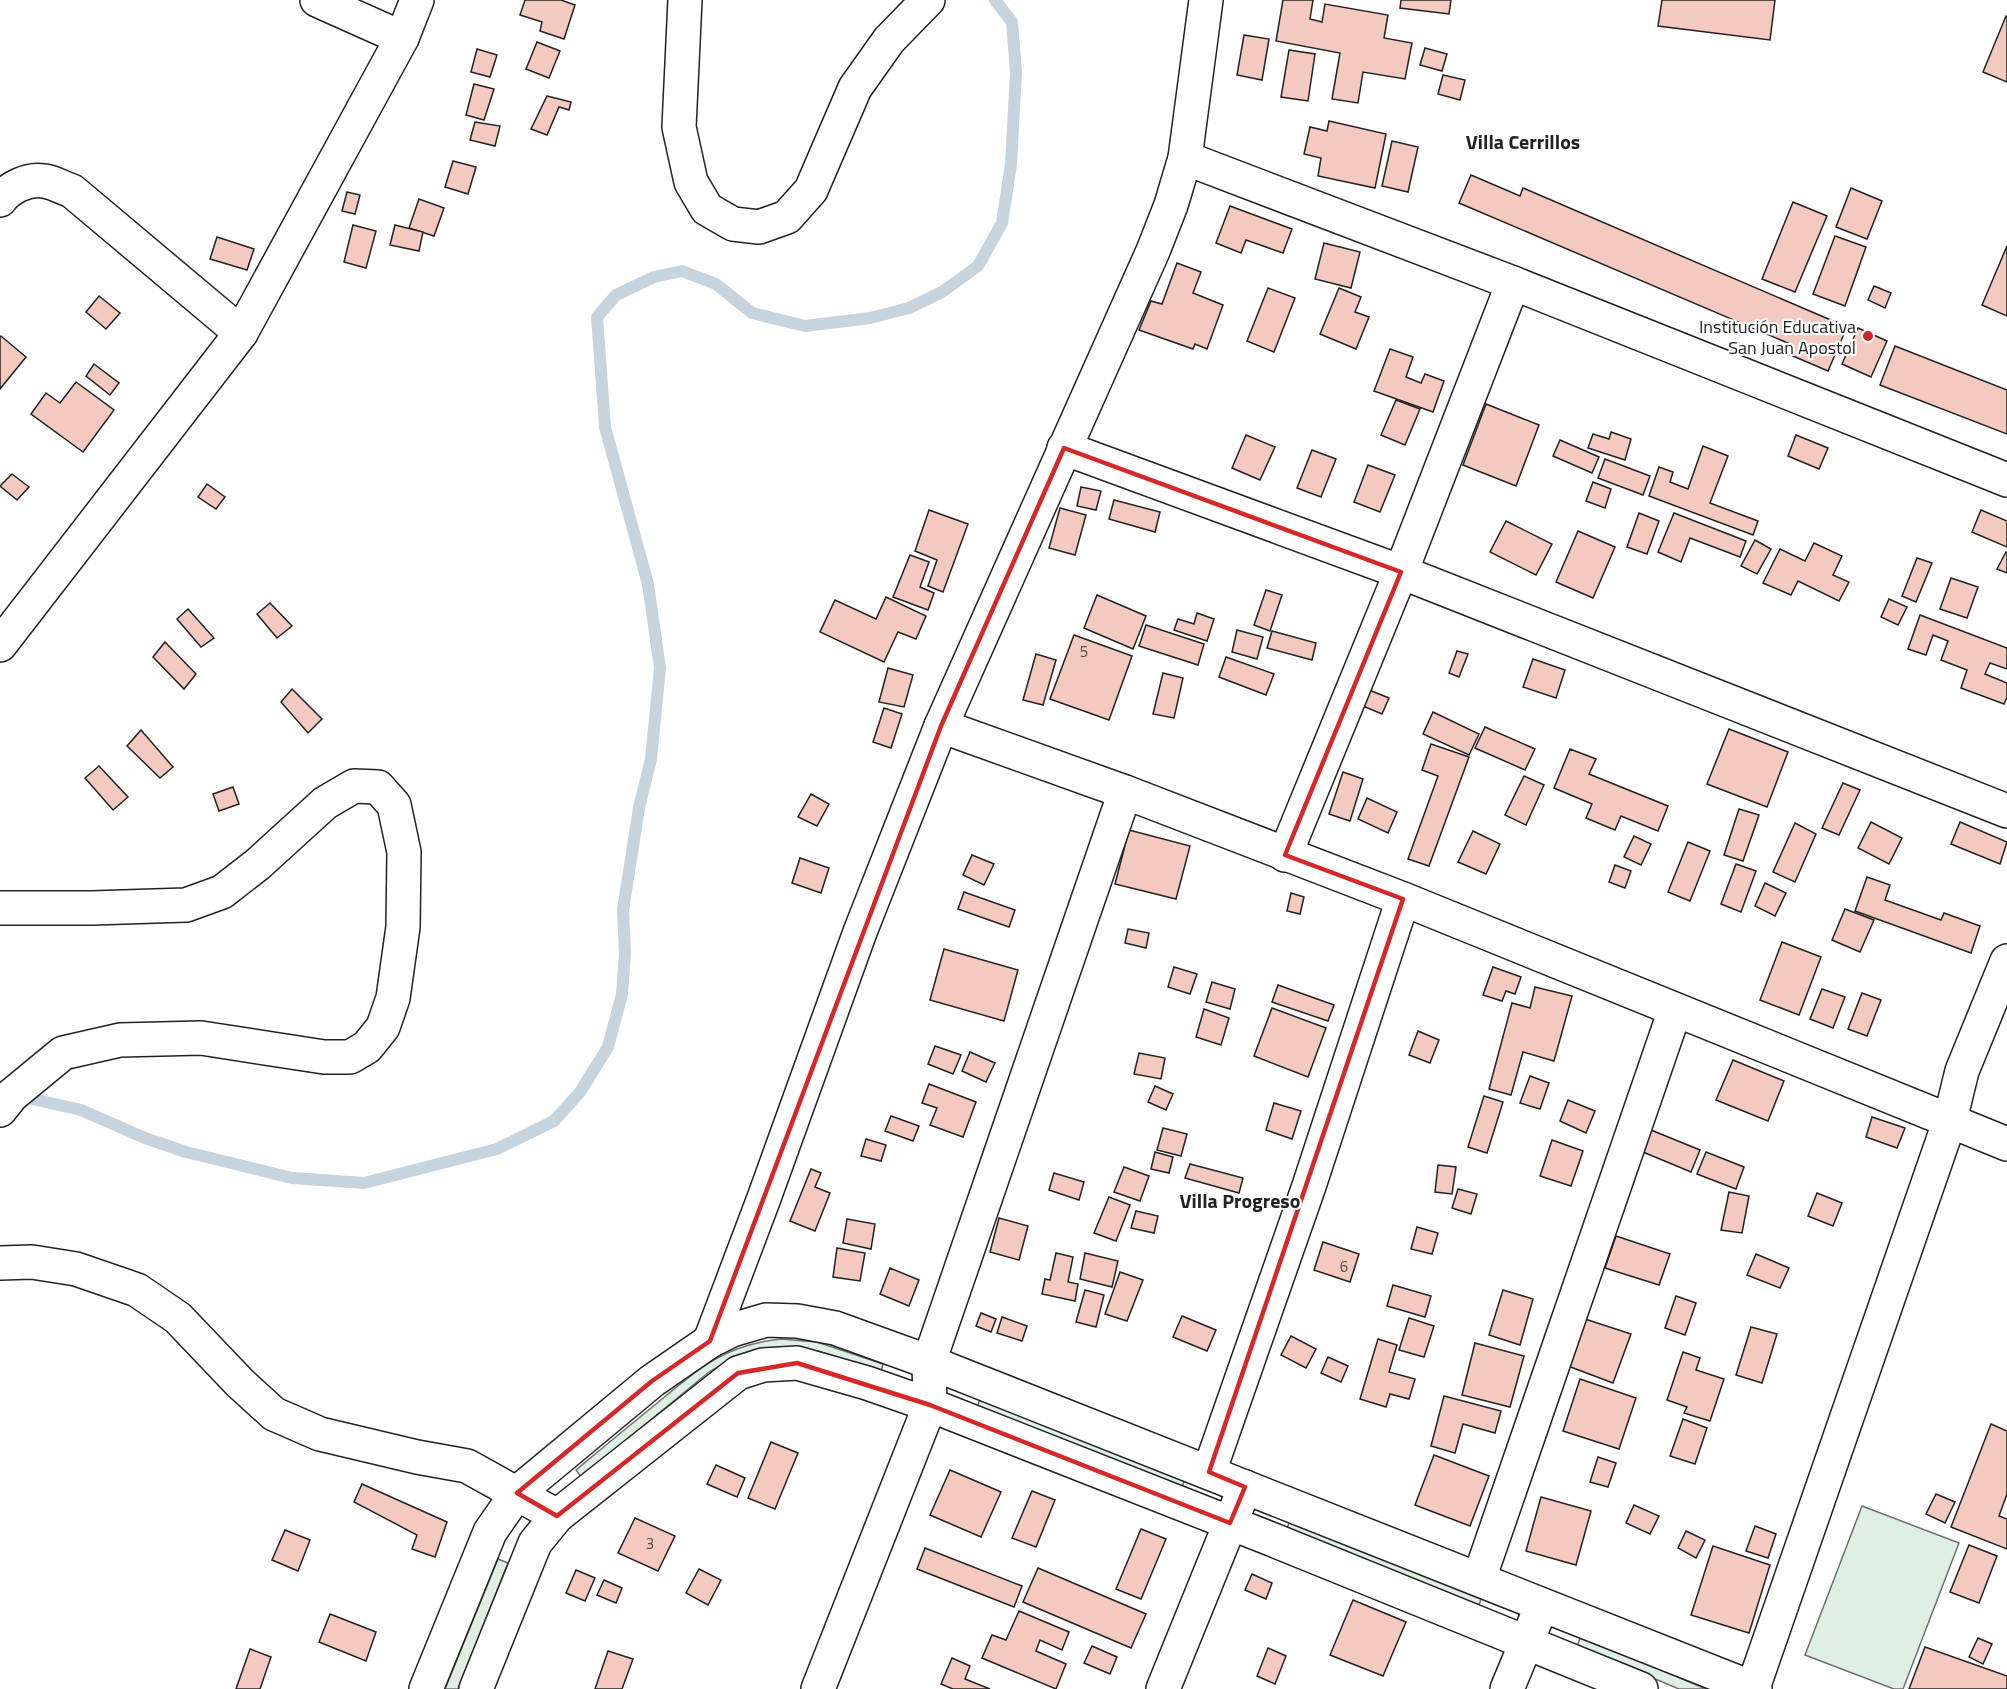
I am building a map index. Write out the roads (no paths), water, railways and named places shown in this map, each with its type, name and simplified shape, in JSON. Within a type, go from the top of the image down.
[{"type":"street","points":[[317,0],[402,38]]},
{"type":"street","points":[[0,645],[241,333],[402,38],[417,0]]},
{"type":"street","points":[[686,0],[679,127],[690,183],[707,209],[734,224],[759,227],[787,217],[811,190],[855,88],[889,40],[928,0]]},
{"type":"street","points":[[710,1341],[860,932],[941,726],[1153,251],[1171,205],[1185,158],[1206,0]]},
{"type":"street","points":[[1185,158],[1513,283],[2007,480]]},
{"type":"street","points":[[0,200],[7,191],[27,182],[44,181],[72,191],[241,333]]},
{"type":"street","points":[[1285,855],[1401,572],[1513,283]]},
{"type":"street","points":[[1064,448],[1401,572],[2007,812]]},
{"type":"street","points":[[941,726],[1125,792],[1403,899],[2007,1144]]},
{"type":"street","points":[[0,908],[186,905],[222,892],[258,864],[325,803],[354,786],[378,787],[394,805],[404,852],[403,927],[393,998],[383,1027],[368,1047],[351,1057],[324,1057],[201,1038],[120,1040],[63,1053],[12,1095],[0,1110]]},
{"type":"street","points":[[818,1689],[930,1405],[929,1362],[1125,792]]},
{"type":"street","points":[[1209,1472],[1309,1186],[1403,899]]},
{"type":"street","points":[[426,1689],[490,1532],[517,1493],[652,1382],[710,1341],[732,1330],[766,1320],[797,1321],[835,1328],[929,1362],[1754,1689],[1950,1120],[1962,1071],[2007,962]]},
{"type":"street","points":[[1479,1579],[1675,1010]]},
{"type":"street","points":[[0,1263],[32,1262],[76,1269],[137,1290],[178,1318],[240,1383],[274,1414],[320,1434],[368,1447],[467,1466],[556,1516]]},
{"type":"street","points":[[476,1689],[535,1543],[556,1516],[738,1373],[763,1365],[797,1363],[867,1383],[930,1405],[1526,1641],[1641,1689]]},
{"type":"street","points":[[1163,1689],[1245,1487]]},
{"type":"street","points":[[1507,1689],[1542,1605]]},
{"type":"waterway","points":[[19,1096],[81,1110],[145,1138],[186,1152],[292,1178],[364,1183],[497,1149],[554,1121],[580,1092],[608,1047],[622,994],[625,954],[623,910],[639,808],[651,759],[660,668],[648,584],[605,427],[597,317],[616,295],[654,277],[682,271],[716,284],[752,313],[805,326],[870,318],[909,308],[942,292],[978,266],[1002,223],[1011,164],[1016,72],[1012,22],[995,0]]},
{"type":"place","name":"Institución Educativa San Juan Apostol","points":[[1868,336]]},
{"type":"district","name":"Villa Cerrillos","points":[[1523,141]]},
{"type":"district","name":"Villa Progreso","points":[[1240,1200]]}]
